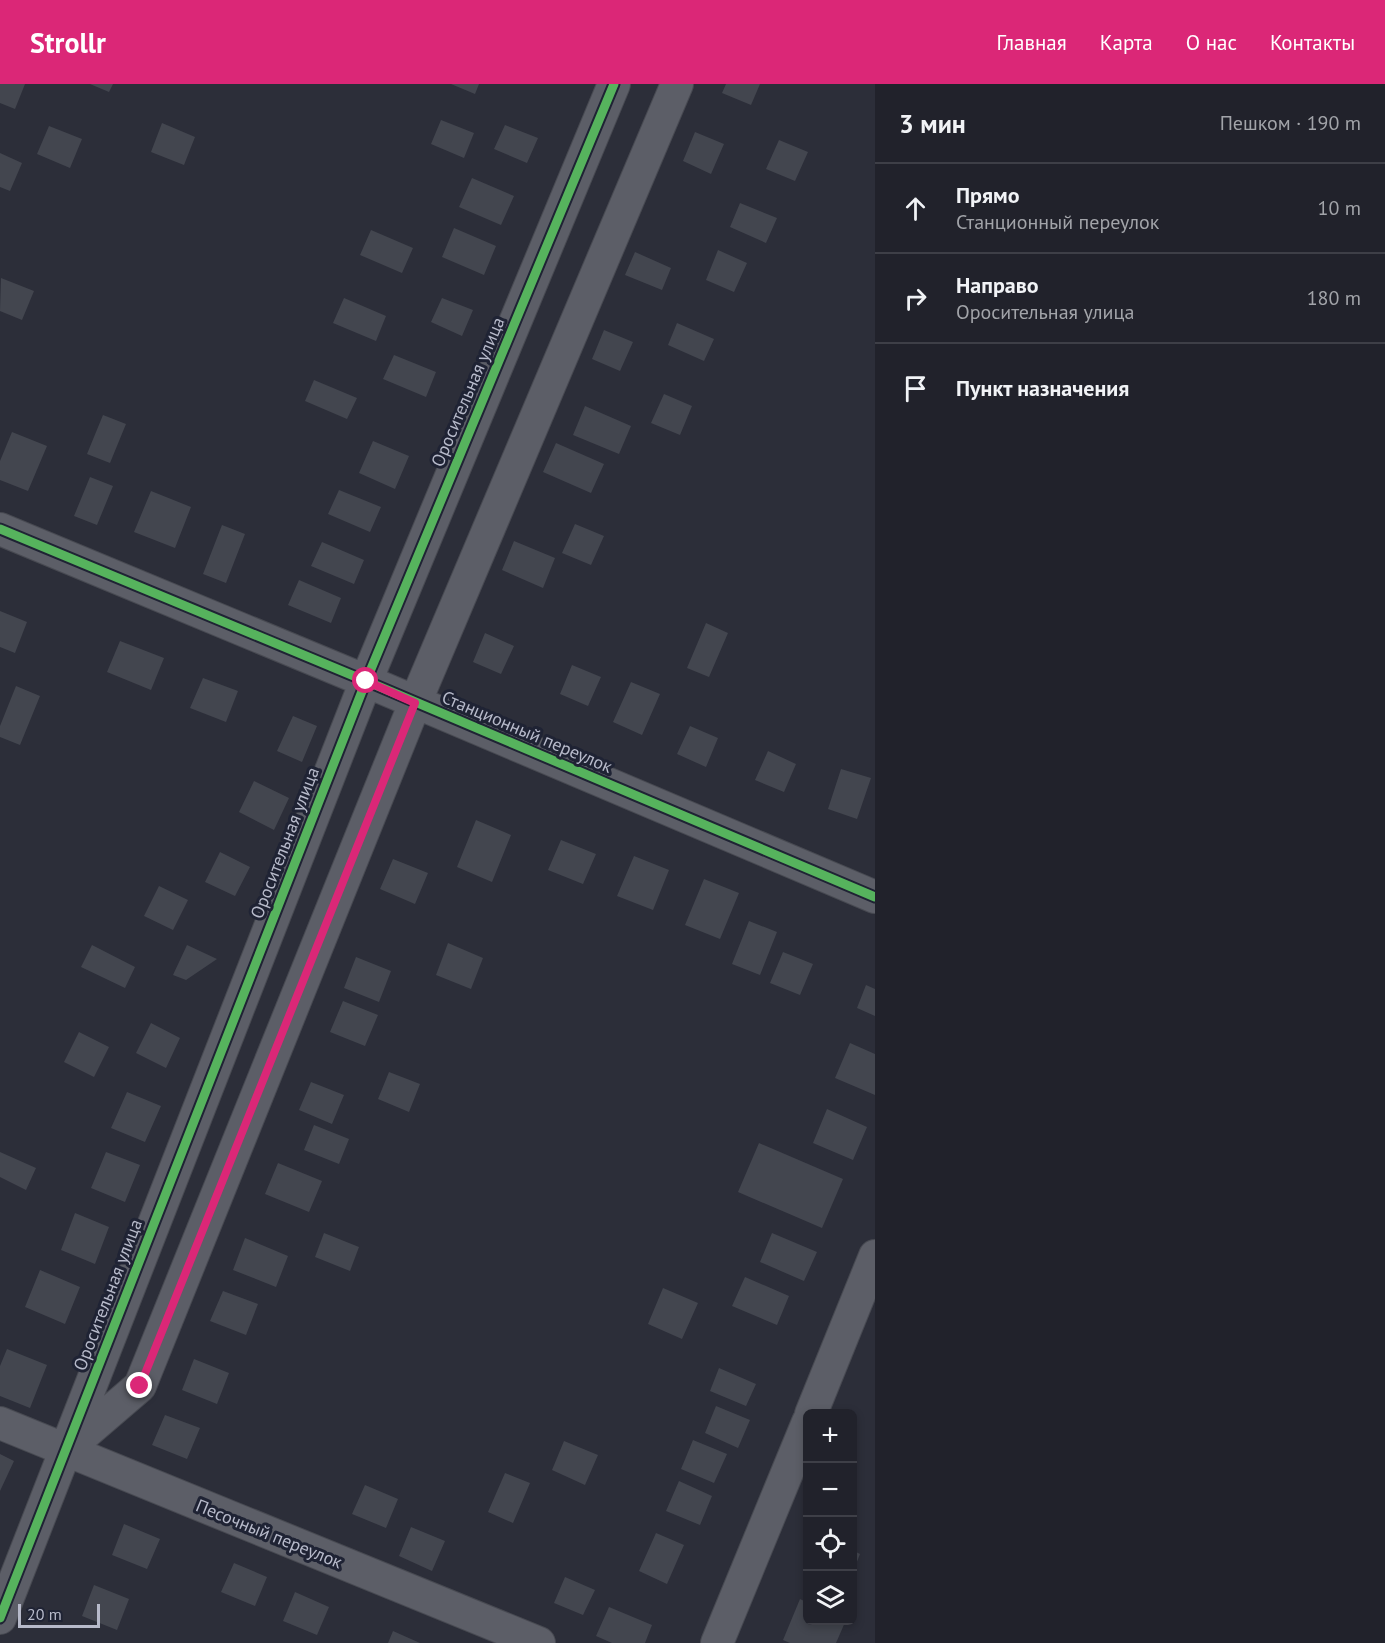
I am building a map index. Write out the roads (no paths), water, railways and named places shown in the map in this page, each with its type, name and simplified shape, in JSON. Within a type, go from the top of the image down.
[{"type":"street","name":"Оросительная улица","points":[[0,1618],[366,681],[614,84]]},
{"type":"street","name":"Оросительная улица","points":[[65,1451],[140,1386],[415,703],[677,84]]},
{"type":"street","name":"Станционный переулок","points":[[0,529],[875,897]]},
{"type":"street","points":[[813,1409],[875,1256]]},
{"type":"street","name":"Песочный переулок","points":[[0,1423],[539,1643]]},
{"type":"street","points":[[717,1643],[803,1432]]}]
